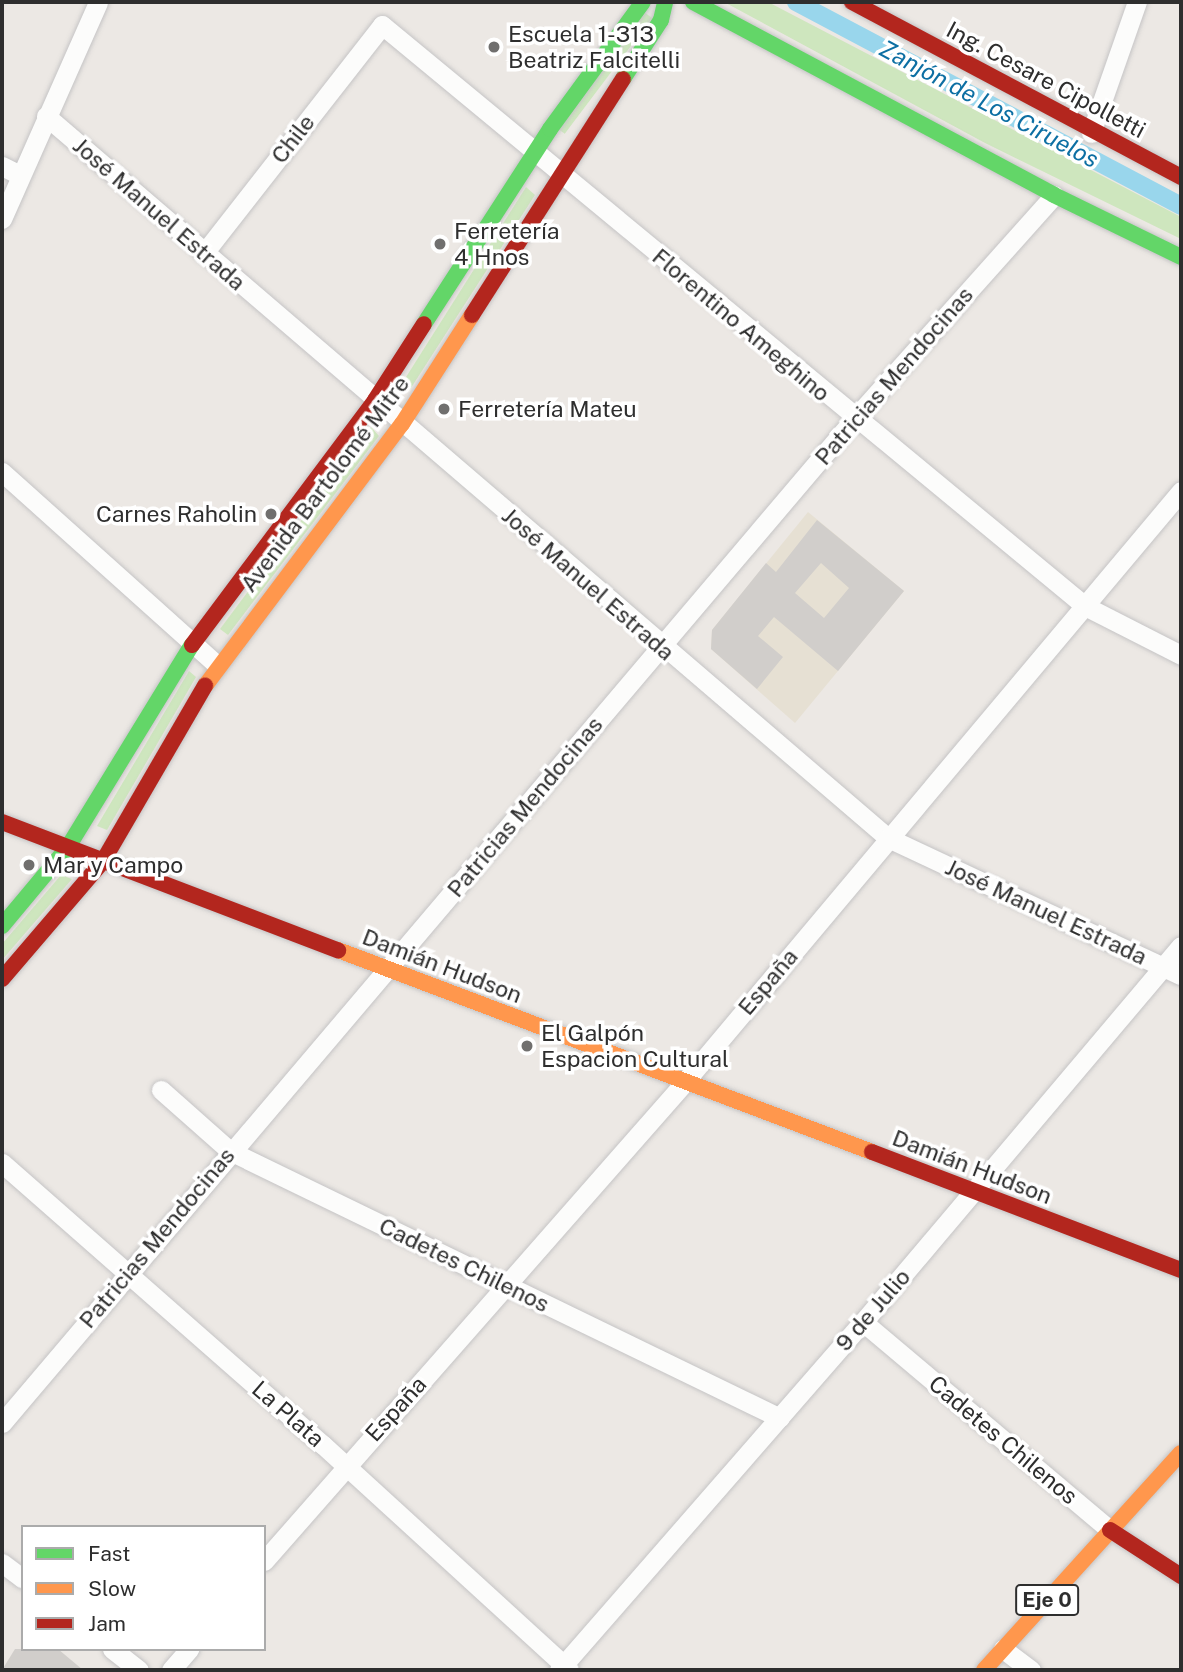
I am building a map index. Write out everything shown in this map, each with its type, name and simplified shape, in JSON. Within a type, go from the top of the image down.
[{"type":"street","points":[[2,219],[98,2]]},
{"type":"street","name":"Avenida Bartolomé Mitre","points":[[2,926],[68,847],[193,643],[375,400],[535,152],[643,2]]},
{"type":"street","name":"Avenida Bartolomé Mitre","points":[[2,979],[103,861],[217,665],[402,424],[661,20],[665,2]]},
{"type":"street","points":[[693,2],[1055,195],[1181,257]]},
{"type":"street","name":"Ing. Cesare Cipolletti","points":[[852,2],[1091,132],[1181,177]]},
{"type":"street","points":[[1091,132],[1137,2]]},
{"type":"street","name":"Florentino Ameghino","points":[[382,25],[854,419],[1084,606],[1181,655]]},
{"type":"street","name":"Chile","points":[[204,253],[382,25]]},
{"type":"street","name":"José Manuel Estrada","points":[[46,116],[888,838],[1172,971]]},
{"type":"street","points":[[2,166],[20,175]]},
{"type":"street","name":"Patricias Mendocinas","points":[[2,1423],[230,1151],[388,969],[854,419],[1055,195]]},
{"type":"street","points":[[2,472],[217,665]]},
{"type":"street","name":"España","points":[[266,1559],[683,1084],[1181,491]]},
{"type":"street","name":"Damián Hudson","points":[[2,822],[683,1084],[1181,1270]]},
{"type":"street","name":"9 de Julio","points":[[564,1669],[974,1193],[1172,971],[1181,946]]},
{"type":"street","name":"Cadetes Chilenos","points":[[161,1090],[230,1151],[780,1418]]},
{"type":"street","name":"La Plata","points":[[2,1163],[346,1465],[564,1669]]},
{"type":"street","name":"Cadetes Chilenos","points":[[863,1322],[1111,1530]]},
{"type":"street","name":"Eje 0","points":[[984,1670],[1181,1453]]},
{"type":"street","points":[[1111,1530],[1181,1576]]},
{"type":"street","points":[[2,1563],[21,1577]]},
{"type":"street","points":[[1003,1649],[1031,1670]]},
{"type":"street","points":[[115,1651],[139,1670]]},
{"type":"street","points":[[171,1670],[187,1651]]},
{"type":"shaded area","points":[[808,512],[904,591],[795,723],[711,649],[712,630]]},
{"type":"green space","points":[[724,2],[768,2],[1181,217],[1181,239],[985,143]]},
{"type":"green space","points":[[644,12],[652,18],[565,134],[557,128]]},
{"type":"green space","points":[[526,187],[535,195],[409,391],[401,385]]},
{"type":"green space","points":[[371,427],[379,436],[228,635],[220,629]]},
{"type":"green space","points":[[189,671],[196,677],[107,830],[97,826]]},
{"type":"green space","points":[[61,875],[72,879],[2,960],[2,944]]},
{"type":"building","points":[[817,520],[904,591],[838,671],[774,617],[758,636],[783,657],[757,689],[711,649],[712,630],[766,563],[776,572]],"holes":[[[821,563],[849,588],[824,618],[795,593]]]},
{"type":"building","points":[[15,1649],[21,1649],[60,1651],[83,1670],[2,1670]]},
{"type":"waterway","name":"Zanjón de Los Ciruelos","points":[[796,2],[1181,206]]},
{"type":"traffic: fast","points":[[424,324],[550,129],[643,2]]},
{"type":"traffic: fast","points":[[623,79],[661,20],[665,2]]},
{"type":"traffic: fast","points":[[693,2],[1054,195],[1181,257]]},
{"type":"traffic: fast","points":[[2,926],[68,847],[192,645]]},
{"type":"traffic: slow","points":[[205,686],[402,424],[472,315]]},
{"type":"traffic: slow","points":[[338,950],[872,1152]]},
{"type":"traffic: slow","points":[[984,1670],[1181,1453]]},
{"type":"traffic: jam","points":[[852,2],[1181,177]]},
{"type":"traffic: jam","points":[[472,315],[623,79]]},
{"type":"traffic: jam","points":[[192,645],[375,400],[424,324]]},
{"type":"traffic: jam","points":[[2,979],[103,861],[205,686]]},
{"type":"traffic: jam","points":[[2,822],[338,950]]},
{"type":"traffic: jam","points":[[872,1152],[1181,1270]]},
{"type":"traffic: jam","points":[[1110,1530],[1181,1576]]},
{"type":"place","name":"Escuela 1-313 Beatriz Falcitelli","points":[[494,47]]},
{"type":"place","name":"Ferretería 4 Hnos","points":[[440,244]]},
{"type":"place","name":"Ferretería Mateu","points":[[444,409]]},
{"type":"place","name":"Carnes Raholin","points":[[271,514]]},
{"type":"place","name":"Mar y Campo","points":[[29,865]]},
{"type":"place","name":"El Galpón Espacion Cultural","points":[[527,1046]]}]
